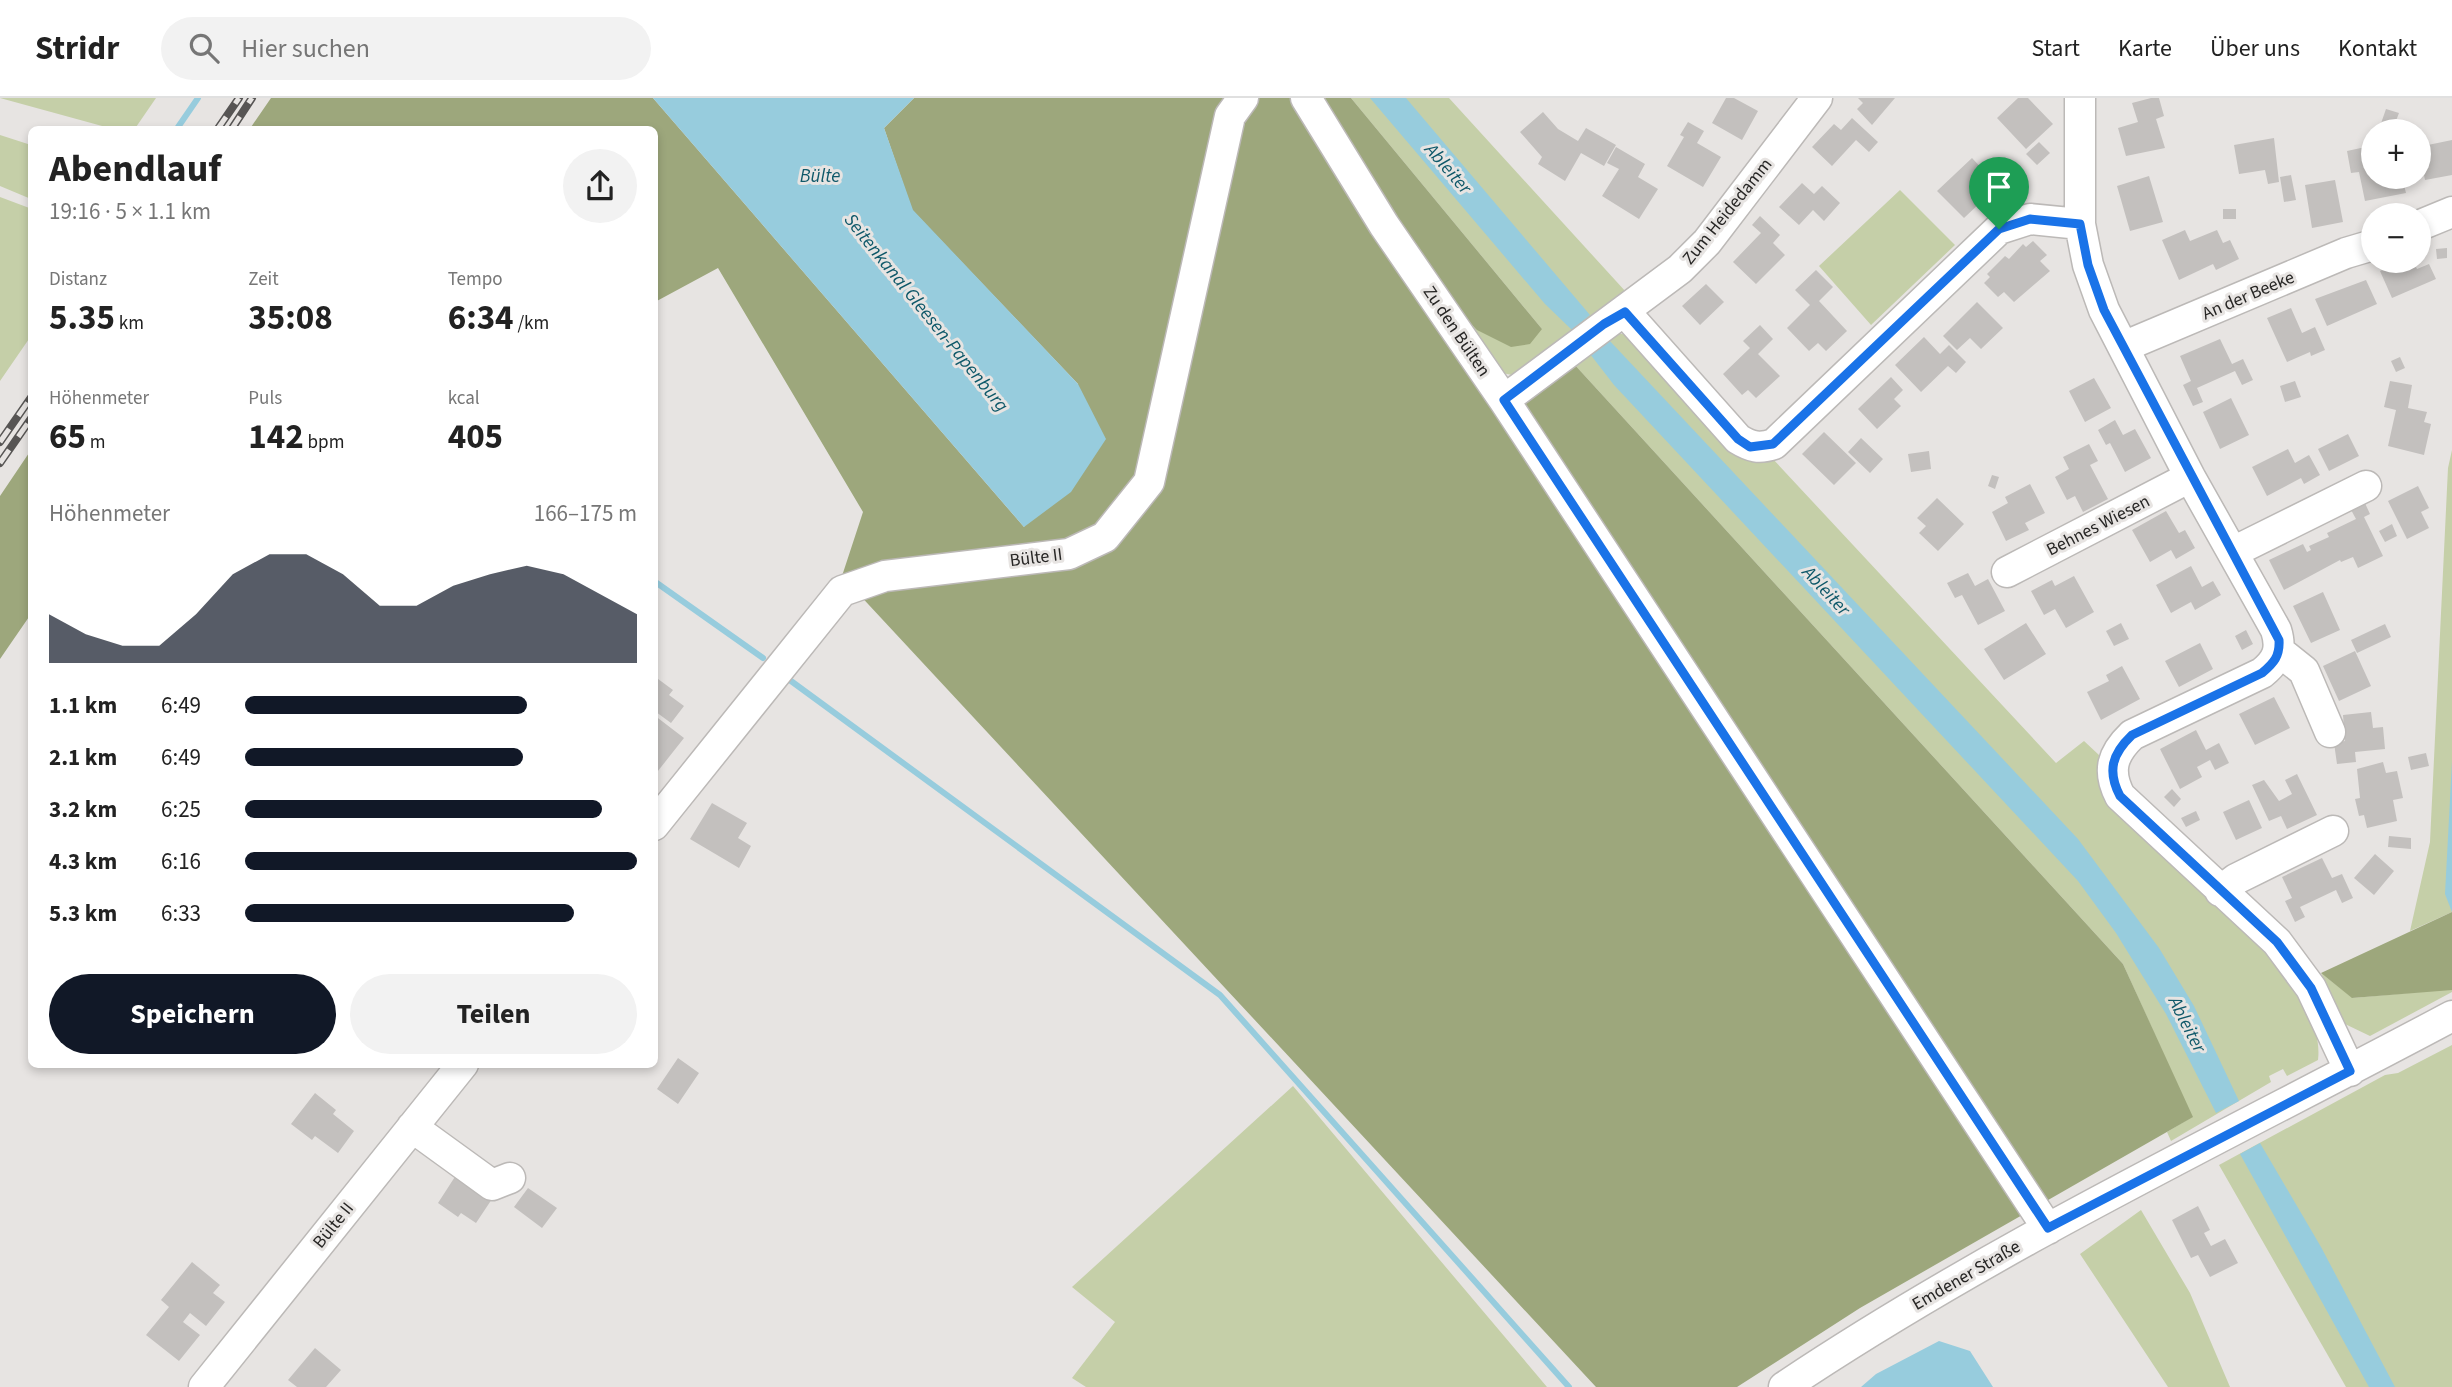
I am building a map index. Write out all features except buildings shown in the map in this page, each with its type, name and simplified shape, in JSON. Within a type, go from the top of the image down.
[{"type":"street","name":"Bülte II","points":[[658,820],[842,591],[885,576],[1069,554],[1105,537],[1114,526],[1149,482],[1230,116],[1243,98]]},
{"type":"street","name":"Zu den Bülten","points":[[1306,98],[1384,225],[1504,400],[2048,1228]]},
{"type":"street","name":"Zum Heidedamm","points":[[1504,400],[1680,270],[1707,242],[1817,98]]},
{"type":"street","points":[[2080,98],[2080,224],[2092,276],[2104,310],[2190,477],[2276,629],[2280,651],[2274,663],[2262,673],[2132,735],[2117,749],[2111,774],[2120,796],[2277,942],[2311,988],[2350,1071]]},
{"type":"street","points":[[2431,221],[2452,212]]},
{"type":"street","points":[[1625,312],[1738,439],[1750,447],[1773,444],[1999,229],[2030,219],[2080,224]]},
{"type":"street","name":"An der Beeke","points":[[2123,347],[2361,249]]},
{"type":"street","name":"Behnes Wiesen","points":[[2007,572],[2190,477]]},
{"type":"street","points":[[2233,552],[2366,486]]},
{"type":"street","points":[[2280,651],[2304,671],[2330,732]]},
{"type":"street","points":[[2220,891],[2236,879],[2333,831]]},
{"type":"street","name":"Emdener Straße","points":[[1784,1387],[1872,1331],[2048,1228],[2452,1016]]},
{"type":"street","name":"Bülte II","points":[[204,1387],[460,1068]]},
{"type":"street","points":[[412,1127],[492,1185],[510,1178]]},
{"type":"green space","points":[[0,98],[156,98],[137,126],[102,126]]},
{"type":"green space","points":[[271,98],[653,98],[1024,527],[1078,384],[912,210],[884,128],[914,98],[1302,98],[1504,417],[1574,364],[2123,964],[2193,1117],[1860,1308],[1737,1387],[1596,1387],[842,576],[863,512],[718,268],[658,300],[658,126],[252,126]]},
{"type":"green space","points":[[1318,98],[1351,98],[1542,329],[1530,344],[1511,347],[1477,330],[1444,296]]},
{"type":"green space","points":[[1351,98],[1449,98],[1626,292],[1512,375],[1502,373],[1444,296],[1542,329]]},
{"type":"green space","points":[[0,135],[28,144],[28,198],[0,186]]},
{"type":"green space","points":[[1900,190],[1955,245],[1871,325],[1819,266]]},
{"type":"green space","points":[[0,197],[28,208],[28,340],[0,381]]},
{"type":"green space","points":[[1617,333],[1627,335],[1772,458],[2056,763],[2084,741],[2099,755],[2098,779],[2101,792],[2260,947],[2291,984],[2309,1013],[2315,1029],[2318,1060],[2287,1076],[2283,1069],[2269,1076],[2271,1082],[2171,1141],[2167,1132],[2192,1117],[2123,964],[1574,364]]},
{"type":"green space","points":[[2452,450],[2452,912],[2410,931],[2430,842],[2448,468]]},
{"type":"green space","points":[[28,454],[28,618],[0,659],[0,496]]},
{"type":"green space","points":[[2452,912],[2452,990],[2352,998],[2321,973]]},
{"type":"green space","points":[[2321,973],[2353,998],[2452,989],[2452,992],[2370,1036],[2345,1024]]},
{"type":"green space","points":[[2452,1045],[2452,1387],[2346,1387],[2219,1165],[2385,1075],[2398,1073]]},
{"type":"green space","points":[[1293,1086],[1547,1387],[1086,1387],[1072,1378],[1115,1322],[1072,1287]]},
{"type":"green space","points":[[2141,1210],[2190,1293],[2230,1387],[2168,1387],[2080,1254]]},
{"type":"water","name":"Bülte","points":[[653,98],[914,98],[884,128],[913,210],[1078,384],[1106,439],[1071,492],[1024,527]]},
{"type":"water","name":"Ableiter","points":[[1370,98],[1406,98],[1590,315],[1572,330],[1545,304]]},
{"type":"water","name":"Ableiter","points":[[1608,339],[2078,839],[2159,948],[2194,1006],[2239,1101],[2216,1113],[2166,1014],[2116,933],[2078,881],[1614,385],[1590,354]]},
{"type":"water","points":[[2452,761],[2452,912],[2445,894]]},
{"type":"water","points":[[2260,1143],[2321,1247],[2395,1387],[2369,1387],[2240,1154]]},
{"type":"water","points":[[1939,1341],[1970,1351],[1993,1387],[1861,1387],[1876,1374]]},
{"type":"waterway","points":[[179,126],[198,98]]},
{"type":"waterway","points":[[658,584],[763,658]]},
{"type":"waterway","points":[[791,681],[1220,995],[1569,1387]]},
{"type":"railway","points":[[220,126],[239,98]]},
{"type":"railway","points":[[234,126],[252,98]]},
{"type":"railway","points":[[0,442],[28,402]]},
{"type":"railway","points":[[0,463],[28,423]]},
{"type":"route","points":[[2030,219],[2080,224],[2088,265],[2104,310],[2190,477],[2276,629],[2279,640],[2280,651],[2274,663],[2262,673],[2132,735],[2117,749],[2112,761],[2114,785],[2120,796],[2277,942],[2311,988],[2350,1071],[2048,1228],[1504,400],[1604,324],[1625,312],[1738,439],[1750,447],[1773,444],[1865,360],[1885,334],[1999,229],[2030,219]]},
{"type":"water label","name":"Seitenkanal Gleesen-Papenburg","points":[[927,312]]}]
